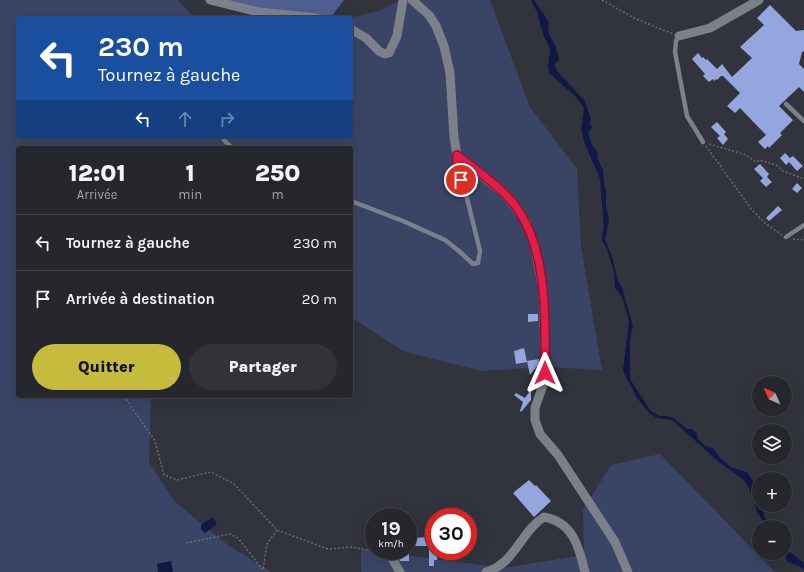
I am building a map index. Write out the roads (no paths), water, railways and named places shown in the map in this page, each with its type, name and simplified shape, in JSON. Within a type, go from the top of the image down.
[{"type":"street","points":[[210,0],[259,12],[297,16]]},
{"type":"street","points":[[353,30],[366,38],[379,51],[385,54],[389,53],[397,36],[403,0]]},
{"type":"street","points":[[412,0],[429,15],[436,26],[444,46],[450,73],[454,137],[457,155],[506,195],[526,222],[535,247],[543,290],[545,373],[543,385],[535,408],[535,420],[540,434],[558,455],[615,542],[628,572]]},
{"type":"street","points":[[679,36],[710,28],[748,3],[759,0]]},
{"type":"street","points":[[486,572],[500,566],[520,544],[536,522],[544,517],[554,519],[562,524],[573,536],[579,548],[585,572]]},
{"type":"street","points":[[393,560],[400,572]]},
{"type":"lane","points":[[679,36],[676,41],[676,52],[687,116],[704,142]]},
{"type":"lane","points":[[786,104],[804,121]]},
{"type":"lane","points":[[223,138],[230,146]]},
{"type":"lane","points":[[353,202],[403,221],[445,240],[473,264],[478,263],[480,251],[466,194],[457,166],[457,155]]},
{"type":"lane","points":[[786,237],[804,225]]}]
